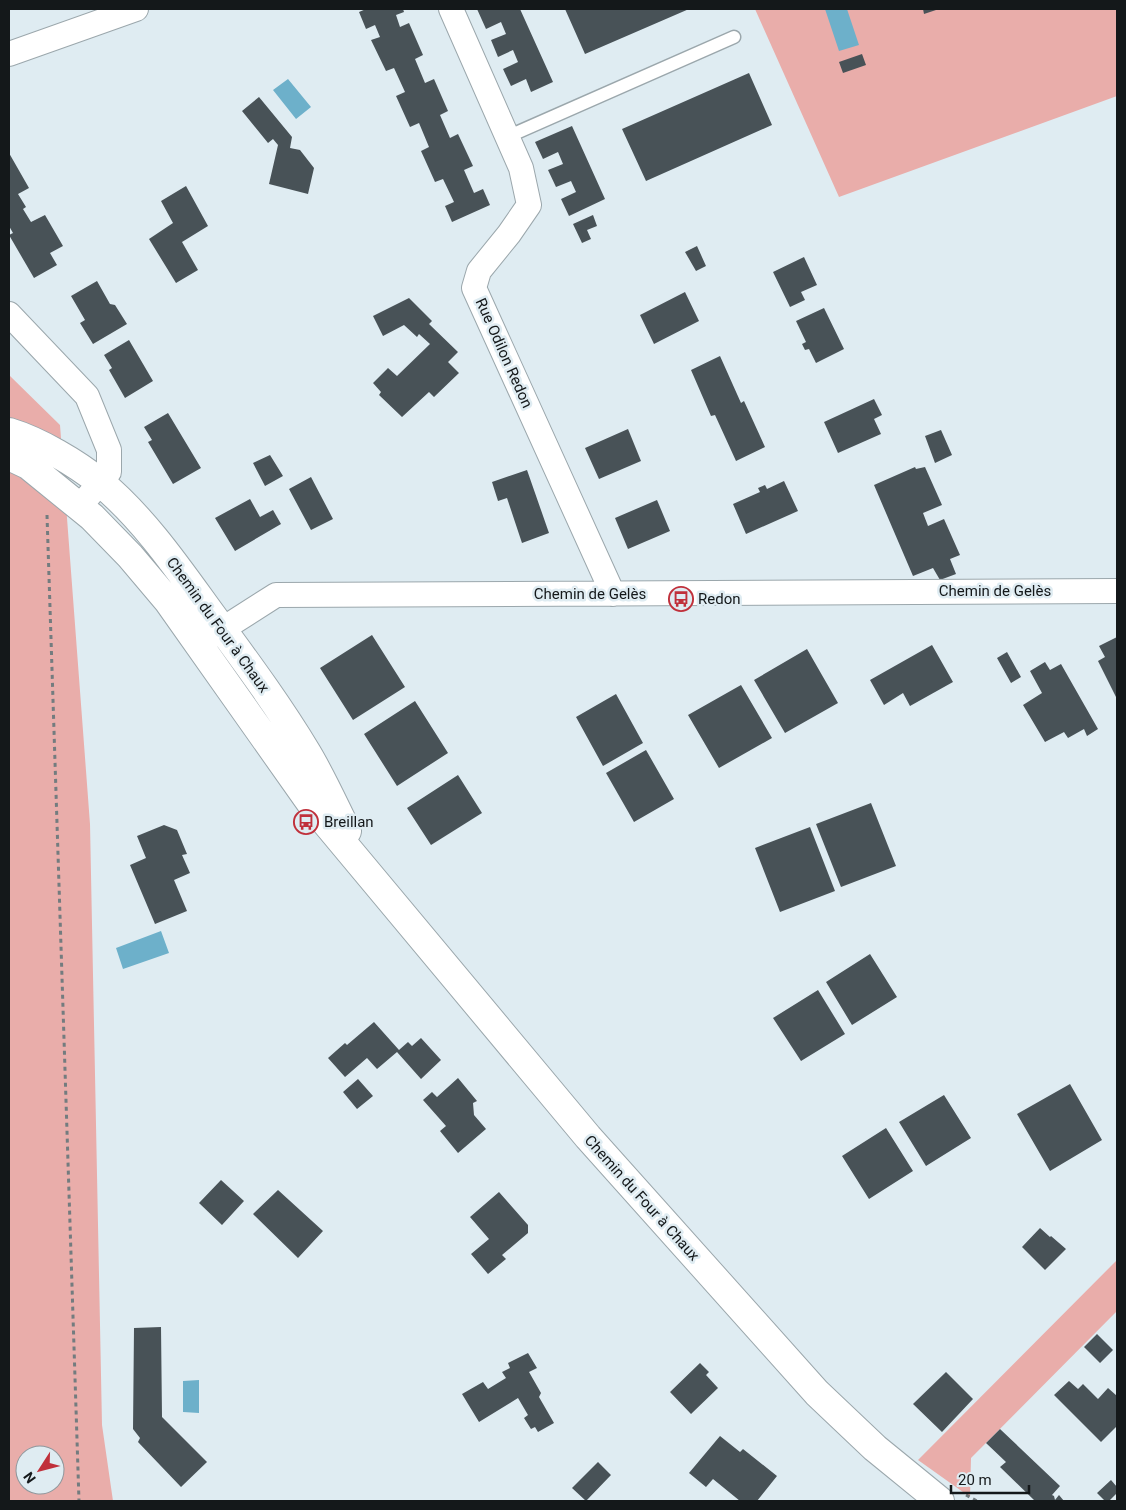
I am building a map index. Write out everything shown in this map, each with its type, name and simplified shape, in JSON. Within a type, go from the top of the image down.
[{"type":"street","points":[[9,54],[136,9]]},
{"type":"street","name":"Rue Odilon Redon","points":[[451,9],[521,168],[529,205],[509,234],[479,271],[474,288],[612,594]]},
{"type":"street","points":[[9,314],[87,396],[109,450],[109,472],[80,506]]},
{"type":"street","name":"Chemin du Four à Chaux","points":[[9,432],[46,447],[100,483],[128,509],[158,543],[223,629],[307,754],[368,872]]},
{"type":"street","name":"Chemin du Four à Chaux","points":[[9,456],[28,465],[80,506],[130,556],[168,601],[317,812],[588,1137],[810,1386],[875,1448],[951,1497]]},
{"type":"street","name":"Chemin de Gelès","points":[[198,644],[276,595],[1117,591]]},
{"type":"lane","points":[[507,137],[734,37]]},
{"type":"path","points":[[46,479],[79,1501]]},
{"type":"path","points":[[951,1497],[977,1501]]},
{"type":"shaded area","points":[[755,9],[1117,9],[1117,96],[839,197]]},
{"type":"shaded area","points":[[9,375],[60,425],[90,824],[102,1425],[113,1501],[9,1501]]},
{"type":"shaded area","points":[[1117,1260],[1117,1311],[971,1458],[970,1497],[918,1460]]},
{"type":"water","points":[[825,9],[847,9],[859,45],[839,51]]},
{"type":"water","points":[[288,79],[311,107],[296,119],[273,90]]},
{"type":"water","points":[[161,931],[169,953],[123,969],[116,948]]},
{"type":"water","points":[[199,1380],[199,1413],[183,1412],[183,1381]]},
{"type":"building","points":[[366,9],[403,9],[404,12],[396,15],[400,27],[409,23],[423,55],[415,59],[425,83],[434,79],[448,111],[440,115],[450,138],[458,134],[473,166],[464,170],[474,193],[483,189],[490,205],[452,222],[445,206],[454,202],[443,179],[435,182],[421,151],[429,147],[419,123],[410,127],[396,96],[405,92],[394,68],[386,71],[371,40],[380,37],[375,25],[366,29],[359,12]]},
{"type":"building","points":[[477,9],[520,9],[553,82],[531,92],[526,79],[511,86],[503,69],[518,62],[513,50],[498,57],[491,40],[506,34],[501,22],[486,29]]},
{"type":"building","points":[[565,9],[689,9],[585,54]]},
{"type":"building","points":[[923,9],[939,9],[924,14]]},
{"type":"building","points":[[862,54],[866,65],[843,73],[839,62]]},
{"type":"building","points":[[749,73],[772,125],[646,181],[622,129]]},
{"type":"building","points":[[259,97],[292,137],[290,148],[300,150],[314,168],[308,194],[269,184],[278,145],[273,139],[268,143],[242,111]]},
{"type":"building","points":[[572,126],[605,199],[569,216],[561,199],[576,192],[571,181],[556,187],[548,170],[563,164],[558,152],[543,159],[535,142]]},
{"type":"building","points":[[9,153],[29,188],[18,194],[26,207],[23,209],[31,222],[45,215],[63,246],[50,253],[57,265],[34,278],[9,235],[13,233],[9,226]]},
{"type":"building","points":[[186,186],[208,226],[182,242],[198,270],[176,283],[149,239],[173,223],[161,201]]},
{"type":"building","points":[[593,215],[597,226],[587,230],[591,239],[582,243],[573,224]]},
{"type":"building","points":[[697,246],[706,266],[696,271],[685,252]]},
{"type":"building","points":[[804,257],[817,285],[801,292],[805,300],[790,307],[773,272]]},
{"type":"building","points":[[97,281],[110,304],[115,305],[127,324],[93,344],[80,323],[85,320],[71,296]]},
{"type":"building","points":[[685,292],[699,321],[654,344],[640,315]]},
{"type":"building","points":[[409,298],[432,321],[429,324],[458,352],[448,362],[459,373],[434,397],[429,392],[402,417],[379,395],[381,392],[373,383],[388,368],[397,376],[430,344],[419,334],[417,337],[404,325],[383,336],[373,316]]},
{"type":"building","points":[[824,308],[844,349],[816,363],[809,349],[805,350],[802,344],[806,342],[796,321]]},
{"type":"building","points":[[129,340],[153,381],[125,398],[109,370],[112,368],[104,355]]},
{"type":"building","points":[[720,356],[741,403],[744,401],[765,447],[736,461],[715,415],[711,416],[691,370]]},
{"type":"building","points":[[874,399],[882,415],[874,419],[881,434],[838,453],[824,422]]},
{"type":"building","points":[[168,413],[201,468],[173,484],[148,442],[152,440],[144,427]]},
{"type":"building","points":[[628,429],[641,461],[599,479],[585,448]]},
{"type":"building","points":[[941,430],[952,455],[935,463],[925,436]]},
{"type":"building","points":[[270,455],[283,476],[265,486],[253,463]]},
{"type":"building","points":[[915,467],[916,469],[925,467],[942,505],[923,513],[928,526],[944,519],[960,555],[950,559],[956,574],[940,580],[933,568],[913,576],[874,485]]},
{"type":"building","points":[[527,470],[549,533],[522,543],[507,498],[498,501],[492,482]]},
{"type":"building","points":[[311,477],[333,519],[311,530],[289,489]]},
{"type":"building","points":[[784,481],[798,511],[746,534],[733,504],[760,492],[758,488],[765,485],[767,489]]},
{"type":"building","points":[[250,499],[260,517],[273,510],[281,524],[235,551],[215,518]]},
{"type":"building","points":[[657,500],[670,531],[628,549],[615,518]]},
{"type":"building","points":[[372,635],[405,687],[353,720],[320,668]]},
{"type":"building","points":[[1117,637],[1117,699],[1098,661],[1105,657],[1099,646]]},
{"type":"building","points":[[932,645],[953,682],[910,706],[903,693],[884,705],[870,680]]},
{"type":"building","points":[[807,649],[838,703],[785,733],[754,680]]},
{"type":"building","points":[[1007,652],[1021,677],[1011,683],[997,658]]},
{"type":"building","points":[[1045,662],[1050,670],[1061,664],[1098,729],[1087,736],[1084,729],[1068,738],[1064,732],[1045,742],[1023,705],[1042,693],[1030,671]]},
{"type":"building","points":[[741,685],[772,738],[719,768],[688,715]]},
{"type":"building","points":[[616,694],[643,743],[603,766],[576,717]]},
{"type":"building","points":[[415,701],[448,753],[397,786],[364,734]]},
{"type":"building","points":[[646,750],[674,799],[634,822],[606,773]]},
{"type":"building","points":[[458,775],[482,813],[431,845],[407,808]]},
{"type":"building","points":[[871,803],[896,866],[841,887],[816,824]]},
{"type":"building","points":[[164,825],[177,830],[187,854],[182,855],[190,873],[174,880],[187,911],[155,924],[130,865],[146,858],[137,836]]},
{"type":"building","points":[[810,827],[835,891],[780,912],[755,848]]},
{"type":"building","points":[[870,954],[897,997],[852,1025],[826,982]]},
{"type":"building","points":[[818,990],[845,1034],[801,1061],[773,1018]]},
{"type":"building","points":[[374,1022],[399,1050],[408,1042],[412,1046],[421,1038],[441,1060],[421,1079],[397,1052],[377,1069],[367,1058],[345,1077],[328,1058]]},
{"type":"building","points":[[458,1078],[477,1101],[473,1103],[474,1115],[486,1129],[458,1153],[440,1131],[446,1126],[423,1100],[432,1092],[437,1097]]},
{"type":"building","points":[[358,1079],[373,1096],[357,1109],[343,1092]]},
{"type":"building","points":[[1070,1084],[1102,1140],[1050,1171],[1017,1114]]},
{"type":"building","points":[[944,1095],[971,1138],[926,1166],[899,1122]]},
{"type":"building","points":[[886,1128],[913,1171],[869,1199],[842,1156]]},
{"type":"building","points":[[221,1180],[244,1201],[222,1225],[199,1203]]},
{"type":"building","points":[[278,1190],[323,1231],[298,1258],[253,1214]]},
{"type":"building","points":[[499,1192],[528,1225],[528,1233],[502,1255],[506,1259],[488,1274],[471,1254],[489,1239],[470,1217]]},
{"type":"building","points":[[1040,1228],[1066,1249],[1045,1270],[1022,1247]]},
{"type":"building","points":[[161,1327],[162,1417],[207,1462],[181,1487],[138,1442],[140,1438],[133,1429],[134,1328]]},
{"type":"building","points":[[1097,1334],[1113,1350],[1100,1363],[1084,1347]]},
{"type":"building","points":[[528,1353],[537,1368],[529,1372],[541,1393],[539,1397],[554,1423],[538,1432],[535,1427],[531,1429],[524,1418],[528,1415],[518,1398],[479,1422],[462,1394],[483,1382],[488,1389],[506,1378],[502,1372],[510,1368],[508,1363]]},
{"type":"building","points":[[700,1363],[709,1372],[706,1375],[718,1388],[691,1414],[670,1392]]},
{"type":"building","points":[[946,1372],[973,1399],[942,1432],[913,1404]]},
{"type":"building","points":[[1069,1381],[1078,1389],[1083,1384],[1098,1399],[1108,1388],[1117,1396],[1117,1426],[1101,1442],[1054,1395]]},
{"type":"building","points":[[1000,1429],[1060,1486],[1052,1495],[1055,1500],[1059,1495],[1064,1501],[1035,1501],[1000,1467],[1006,1462],[986,1443]]},
{"type":"building","points":[[720,1436],[740,1452],[743,1449],[777,1476],[757,1501],[740,1501],[713,1479],[706,1487],[689,1473]]},
{"type":"building","points":[[598,1462],[611,1475],[586,1501],[572,1488]]},
{"type":"building","points":[[1111,1480],[1117,1487],[1117,1493],[1109,1501],[1105,1501],[1097,1493]]},
{"type":"place","name":"Redon","points":[[681,599]]},
{"type":"place","name":"Breillan","points":[[306,822]]}]
